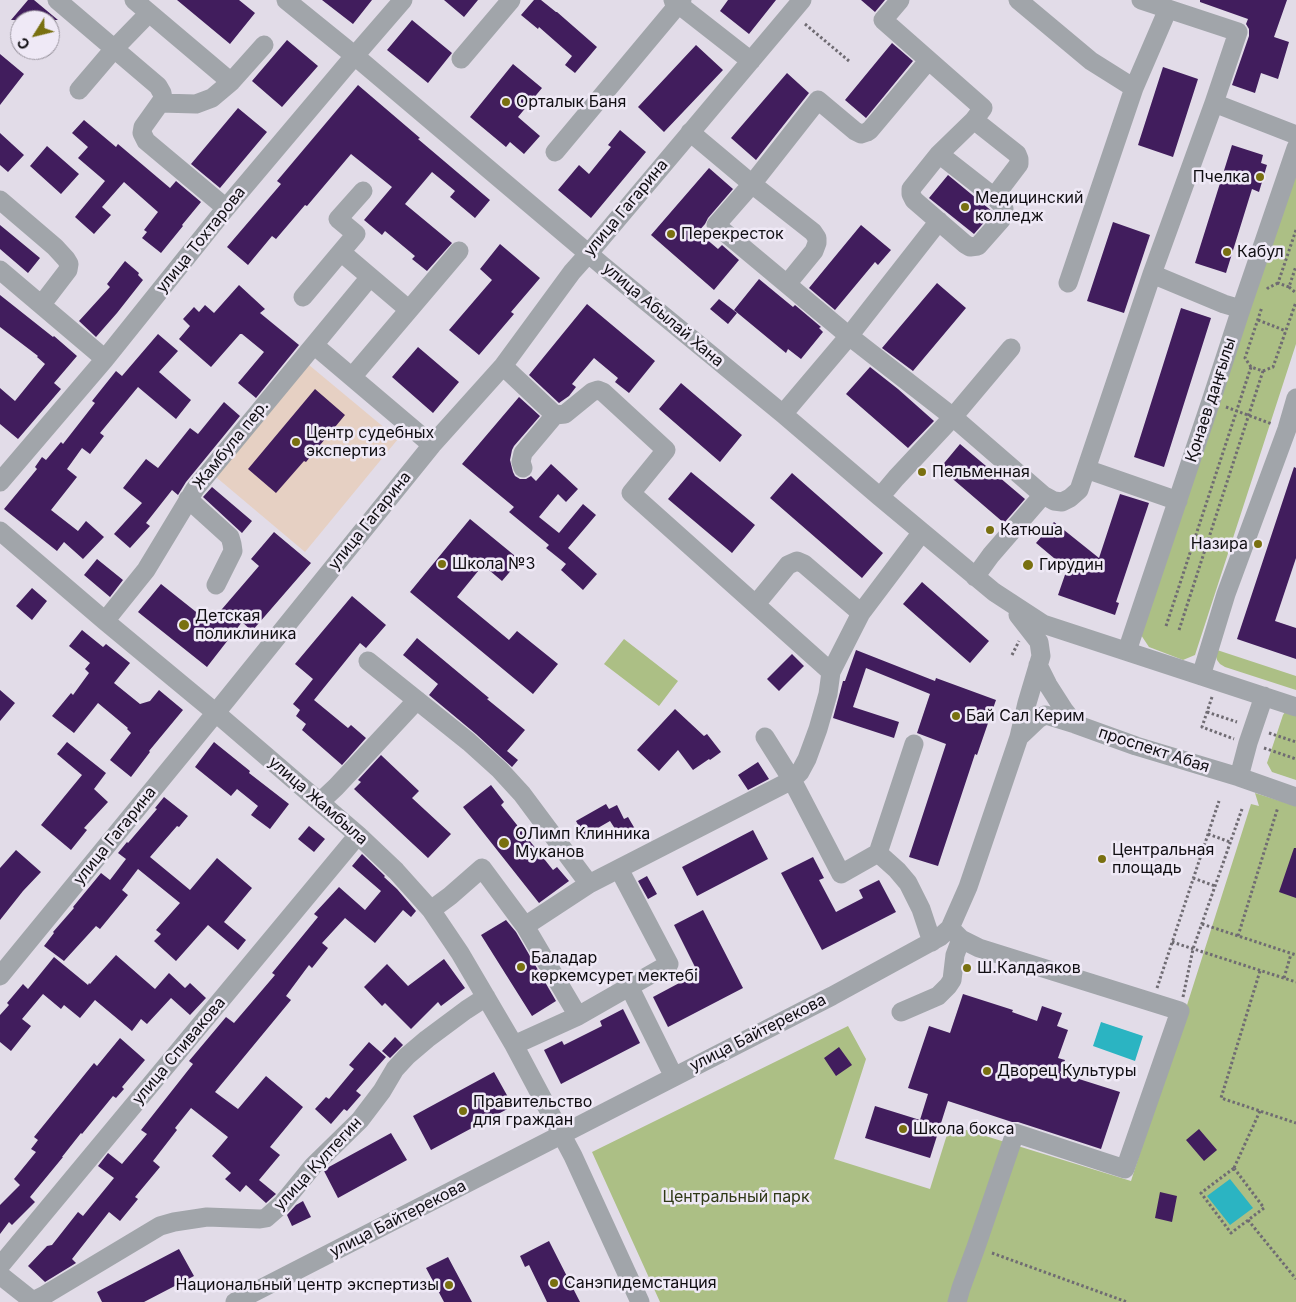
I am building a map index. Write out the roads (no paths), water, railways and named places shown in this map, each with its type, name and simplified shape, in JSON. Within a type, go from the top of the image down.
[{"type":"street","points":[[57,0],[158,86],[163,99],[143,127],[142,133],[146,141],[226,208]]},
{"type":"street","points":[[134,0],[231,82]]},
{"type":"street","name":"улица Абылай Хана","points":[[286,0],[355,56],[602,266],[783,414],[974,577],[1043,624],[1127,651]]},
{"type":"street","name":"улица Тохтарова","points":[[0,482],[106,359],[226,208],[344,67],[403,0]]},
{"type":"street","points":[[461,59],[512,0]]},
{"type":"street","name":"улица Гагарина","points":[[0,976],[216,713],[432,445],[503,366],[572,272],[802,0]]},
{"type":"street","points":[[900,0],[883,20],[983,108],[974,120],[939,154],[911,189],[911,194],[914,200],[965,244],[978,246],[1001,220],[1004,214],[1002,204],[939,154]]},
{"type":"street","points":[[1018,0],[1092,61],[1134,88]]},
{"type":"street","points":[[928,61],[867,132],[861,134],[855,131],[818,100],[752,184],[716,225],[849,336],[954,417],[1043,495],[1054,501],[1062,502],[1079,490],[1152,274],[1238,32],[1173,6],[1140,0]]},
{"type":"street","points":[[555,152],[677,2],[750,61]]},
{"type":"street","points":[[1068,283],[1134,88],[1173,6]]},
{"type":"street","points":[[79,90],[114,49],[149,13]]},
{"type":"street","points":[[160,103],[196,104],[212,98],[231,82],[264,45]]},
{"type":"street","points":[[1214,103],[1296,135]]},
{"type":"street","points":[[974,120],[1017,154],[1019,159],[1019,164],[994,197]]},
{"type":"street","points":[[690,132],[813,232],[817,238],[814,251],[787,284]]},
{"type":"street","name":"Қонаев даңғылы","points":[[1127,651],[1296,148]]},
{"type":"street","points":[[303,297],[356,234],[338,219],[363,191]]},
{"type":"street","points":[[0,200],[55,247],[66,259],[68,270],[42,304]]},
{"type":"street","points":[[783,414],[849,336],[939,221]]},
{"type":"street","points":[[352,377],[459,250]]},
{"type":"street","points":[[341,252],[408,309]]},
{"type":"street","points":[[0,270],[106,359]]},
{"type":"street","points":[[1152,274],[1224,304],[1241,309]]},
{"type":"street","name":"Жамбула пер.","points":[[105,621],[146,570],[195,489],[370,277]]},
{"type":"street","points":[[314,345],[432,445]]},
{"type":"street","points":[[880,497],[954,417],[1011,348]]},
{"type":"street","points":[[503,366],[555,414],[565,414],[592,392],[598,390],[604,392],[659,443],[666,450],[631,493],[831,672]]},
{"type":"street","points":[[1201,676],[1226,594],[1296,398]]},
{"type":"street","points":[[523,468],[521,462],[523,453],[555,414]]},
{"type":"street","points":[[1086,469],[1178,501]]},
{"type":"street","points":[[974,577],[1043,495]]},
{"type":"street","points":[[188,500],[230,537],[233,551],[216,585]]},
{"type":"street","name":"улица Жамбыла","points":[[0,531],[358,834],[396,870],[430,910],[460,952],[514,1045],[573,1156],[640,1302]]},
{"type":"street","points":[[525,926],[590,884],[792,780],[800,772],[818,729],[828,694],[831,672],[861,613],[922,532]]},
{"type":"street","points":[[756,604],[788,565],[796,561],[804,564],[861,613]]},
{"type":"street","name":"улица Байтерекова","points":[[235,1302],[832,996],[940,937],[955,933],[968,887],[1019,737],[1041,656],[1039,642],[1020,616],[994,592]]},
{"type":"street","points":[[1127,651],[1296,706]]},
{"type":"street","points":[[368,661],[469,742],[500,770],[522,794],[590,884]]},
{"type":"street","points":[[1038,665],[1048,685],[1075,724]]},
{"type":"street","points":[[1239,777],[1264,696]]},
{"type":"street","points":[[320,802],[417,700]]},
{"type":"street","name":"проспект Абая","points":[[1019,737],[1034,722],[1045,715],[1296,797]]},
{"type":"street","points":[[765,737],[792,780],[841,874],[878,853],[914,744]]},
{"type":"street","name":"улица Спивакова","points":[[0,1266],[358,834]]},
{"type":"street","points":[[878,853],[897,870],[908,884],[921,909],[932,942]]},
{"type":"street","points":[[430,910],[450,896],[482,868],[525,926],[578,1016]]},
{"type":"street","points":[[514,1045],[578,1016],[669,964],[619,869]]},
{"type":"street","points":[[955,933],[979,948],[1180,1011],[1125,1169],[1015,1133],[960,1288],[957,1302]]},
{"type":"street","points":[[901,1012],[938,996],[948,986],[952,980],[955,933]]},
{"type":"street","points":[[629,986],[674,1077]]},
{"type":"street","name":"улица Култегин","points":[[33,1301],[160,1226],[207,1217],[260,1220],[266,1218],[282,1204],[313,1166],[360,1120],[382,1091],[395,1069],[407,1056],[435,1033],[486,997]]},
{"type":"street","points":[[0,1275],[33,1301]]},
{"type":"water","points":[[1101,1022],[1143,1036],[1135,1061],[1093,1046]]},
{"type":"water","points":[[1230,1179],[1253,1208],[1230,1225],[1207,1196]]},
{"type":"place","name":"Орталык Баня","points":[[506,102]]},
{"type":"place","name":"Пчелка","points":[[1260,177]]},
{"type":"place","name":"Медицинский колледж","points":[[965,207]]},
{"type":"place","name":"Перекресток","points":[[671,234]]},
{"type":"place","name":"Кабул","points":[[1227,252]]},
{"type":"place","name":"Центр судебных экспертиз","points":[[296,442]]},
{"type":"place","name":"Пельменная","points":[[922,472]]},
{"type":"place","name":"Катюша","points":[[990,530]]},
{"type":"place","name":"Назира","points":[[1258,544]]},
{"type":"place","name":"Школа №3","points":[[442,564]]},
{"type":"place","name":"Гирудин","points":[[1028,565]]},
{"type":"place","name":"Детская поликлиника","points":[[184,625]]},
{"type":"place","name":"Бай Сал Керим","points":[[956,716]]},
{"type":"place","name":"ОЛимп Клинника Муканов","points":[[504,843]]},
{"type":"place","name":"Центральная площадь","points":[[1102,859]]},
{"type":"place","name":"Баладар көркемсурет мектебі","points":[[521,967]]},
{"type":"place","name":"Ш.Калдаяков","points":[[967,968]]},
{"type":"place","name":"Дворец Культуры","points":[[987,1071]]},
{"type":"place","name":"Правительство для граждан","points":[[463,1111]]},
{"type":"place","name":"Школа бокса","points":[[903,1129]]},
{"type":"place","name":"Санэпидемстанция","points":[[554,1283]]},
{"type":"place","name":"Национальный центр экспертизы","points":[[449,1285]]},
{"type":"park label","name":"Центральный парк","points":[[736,1197]]}]
